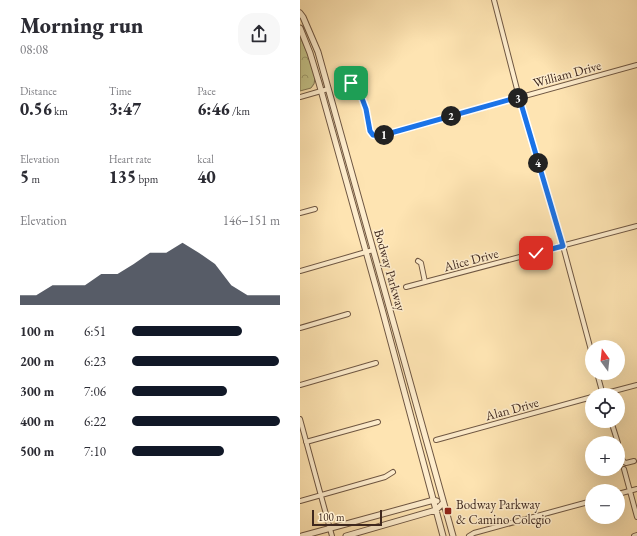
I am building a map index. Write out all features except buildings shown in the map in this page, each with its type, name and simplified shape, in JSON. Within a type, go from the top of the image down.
[{"type":"street","points":[[494,0],[519,97],[563,246],[588,340]]},
{"type":"street","name":"Bodway Parkway","points":[[300,13],[318,52],[452,536]]},
{"type":"street","name":"Bodway Parkway","points":[[300,28],[322,91],[443,536]]},
{"type":"street","name":"William Drive","points":[[351,83],[359,90],[366,109],[370,131],[373,135],[380,136],[637,65]]},
{"type":"street","points":[[300,97],[328,89]]},
{"type":"street","points":[[300,213],[315,209]]},
{"type":"street","name":"Alice Drive","points":[[406,287],[637,226]]},
{"type":"street","points":[[300,271],[373,250]]},
{"type":"street","points":[[418,261],[421,263],[425,282]]},
{"type":"street","points":[[300,328],[348,314]]},
{"type":"street","points":[[300,385],[376,363]]},
{"type":"street","points":[[625,388],[637,385]]},
{"type":"street","name":"Alan Drive","points":[[436,440],[585,399]]},
{"type":"street","points":[[300,420],[332,536]]},
{"type":"street","points":[[306,442],[378,422]]},
{"type":"street","points":[[625,462],[634,461]]},
{"type":"street","points":[[300,501],[385,477],[393,472]]},
{"type":"street","points":[[625,473],[637,517]]},
{"type":"street","points":[[625,492],[637,489]]},
{"type":"street","points":[[302,536],[434,500],[443,503],[436,510],[346,536]]},
{"type":"street","points":[[469,536],[585,504]]},
{"type":"green space","points":[[300,36],[310,59],[315,78],[314,84],[311,88],[300,91]]},
{"type":"place","name":"Bodway Parkway & Camino Colegio","points":[[448,511]]},
{"type":"route","points":[[351,83],[359,90],[366,109],[370,131],[373,135],[380,136],[519,97],[563,246],[536,253]]}]
